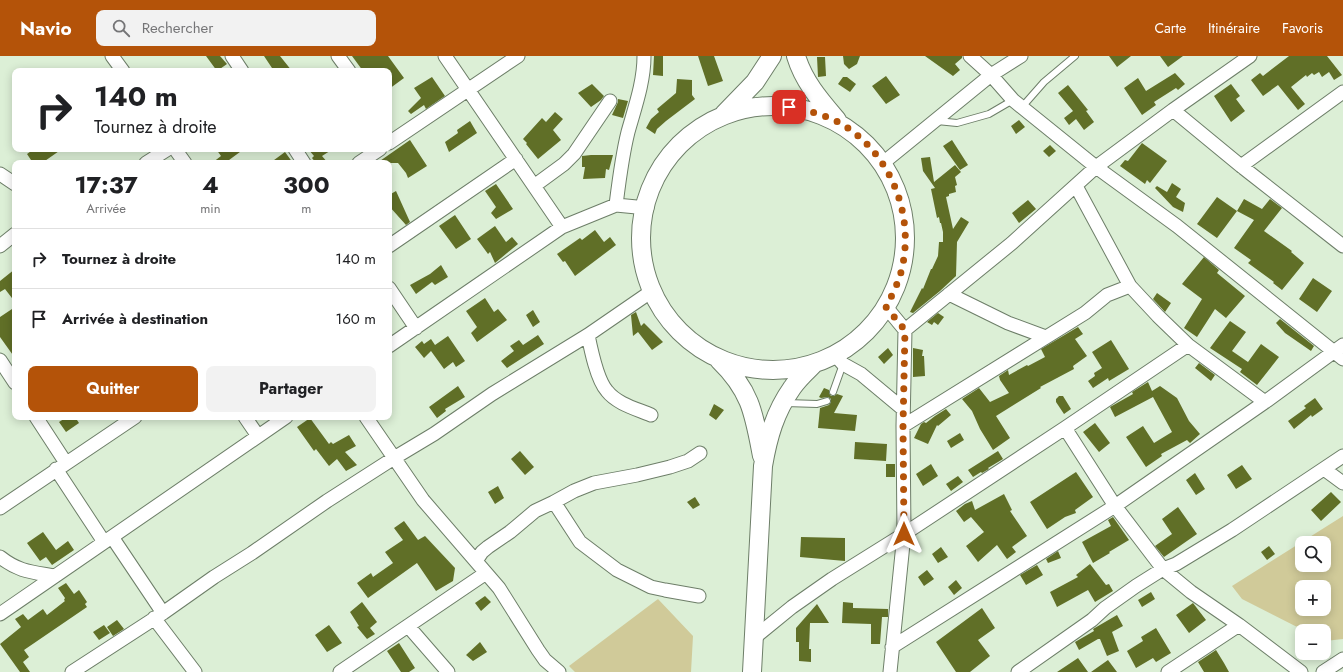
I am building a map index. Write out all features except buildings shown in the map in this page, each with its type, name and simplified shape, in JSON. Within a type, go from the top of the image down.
[{"type":"street","points":[[112,56],[121,68]]},
{"type":"street","points":[[232,56],[240,68]]},
{"type":"street","points":[[338,56],[346,68]]},
{"type":"street","points":[[445,56],[562,227]]},
{"type":"street","points":[[392,137],[468,90],[518,56]]},
{"type":"street","points":[[616,205],[622,162],[628,132],[638,98],[644,56]]},
{"type":"street","points":[[721,117],[755,82],[772,56]]},
{"type":"street","points":[[796,56],[806,80],[818,98],[839,122],[863,140],[883,163],[897,189],[904,218],[905,248],[898,282],[886,307],[869,329],[853,343],[839,359],[794,368],[776,370],[757,369],[739,366],[717,358],[696,346],[678,330],[663,312],[652,291],[642,259],[641,225],[659,172],[671,154],[687,138],[705,125],[721,117],[746,108],[778,106],[811,111],[839,122]]},
{"type":"street","points":[[892,647],[1115,506],[1340,352],[1177,226],[1096,168],[1018,104],[992,75],[970,56]]},
{"type":"street","points":[[883,163],[992,75],[1022,56]]},
{"type":"street","points":[[905,330],[1012,243],[1096,168],[1173,110],[1250,56]]},
{"type":"street","points":[[1241,166],[1343,92]]},
{"type":"street","points":[[534,186],[564,164],[574,154],[610,101]]},
{"type":"street","points":[[1173,110],[1241,166],[1343,246]]},
{"type":"street","points":[[151,160],[163,152]]},
{"type":"street","points":[[364,160],[376,152]]},
{"type":"street","points":[[392,244],[516,159]]},
{"type":"street","points":[[1,176],[12,182]]},
{"type":"street","points":[[1076,186],[1130,286],[1188,346],[1265,402]]},
{"type":"street","points":[[392,344],[562,227],[616,205],[646,208]]},
{"type":"street","points":[[0,246],[12,236]]},
{"type":"street","points":[[903,426],[1085,313],[1107,295],[1130,286]]},
{"type":"street","points":[[72,672],[394,458],[434,434],[492,394],[588,335],[652,291]]},
{"type":"street","points":[[392,292],[416,328]]},
{"type":"street","points":[[949,294],[1008,323],[1046,337]]},
{"type":"street","points":[[886,307],[905,330],[903,409],[904,534],[890,672]]},
{"type":"street","points":[[588,335],[593,358],[607,391],[619,401],[651,415]]},
{"type":"street","points":[[754,638],[792,607],[832,579],[904,534],[1188,346]]},
{"type":"street","points":[[717,358],[738,381],[747,396],[752,411],[764,466]]},
{"type":"street","points":[[839,359],[861,374],[903,409]]},
{"type":"street","points":[[0,360],[12,378]]},
{"type":"street","points":[[752,672],[764,466],[767,447],[774,421],[782,403],[792,387],[815,363]]},
{"type":"street","points":[[38,420],[61,466],[195,672]]},
{"type":"street","points":[[0,508],[130,420]]},
{"type":"street","points":[[247,420],[258,436]]},
{"type":"street","points":[[0,614],[282,420]]},
{"type":"street","points":[[368,420],[423,500],[503,594],[545,660],[558,672]]},
{"type":"street","points":[[1065,428],[1115,506],[1163,569],[1191,592],[1240,625],[1301,672]]},
{"type":"street","points":[[476,561],[482,552],[510,532],[535,511],[574,491],[594,483],[670,467],[688,461],[700,453]]},
{"type":"street","points":[[1018,672],[1092,620],[1105,608],[1136,586],[1232,530],[1343,456]]},
{"type":"street","points":[[1324,469],[1343,483]]},
{"type":"street","points":[[554,502],[580,542],[617,570],[651,587],[698,596]]},
{"type":"street","points":[[0,558],[23,571],[55,576]]},
{"type":"street","points":[[340,672],[486,573]]},
{"type":"street","points":[[1168,672],[1240,625]]},
{"type":"street","points":[[408,626],[448,672]]},
{"type":"street","points":[[1322,672],[1343,659]]},
{"type":"lane","points":[[936,120],[956,123],[1018,104],[1075,56]]},
{"type":"lane","points":[[833,392],[839,359]]},
{"type":"lane","points":[[782,403],[817,404],[827,401]]},
{"type":"shaded area","points":[[1343,516],[1343,639],[1331,640],[1331,624],[1295,624],[1295,626],[1242,599],[1232,586],[1295,546],[1295,572],[1331,572],[1331,536],[1311,536]]},
{"type":"shaded area","points":[[658,599],[693,636],[691,672],[575,672],[569,666]]},
{"type":"route","points":[[789,107],[811,111],[839,122],[863,140],[883,163],[897,189],[904,218],[905,248],[902,268],[896,288],[886,307],[905,330],[903,426],[904,534]]}]
